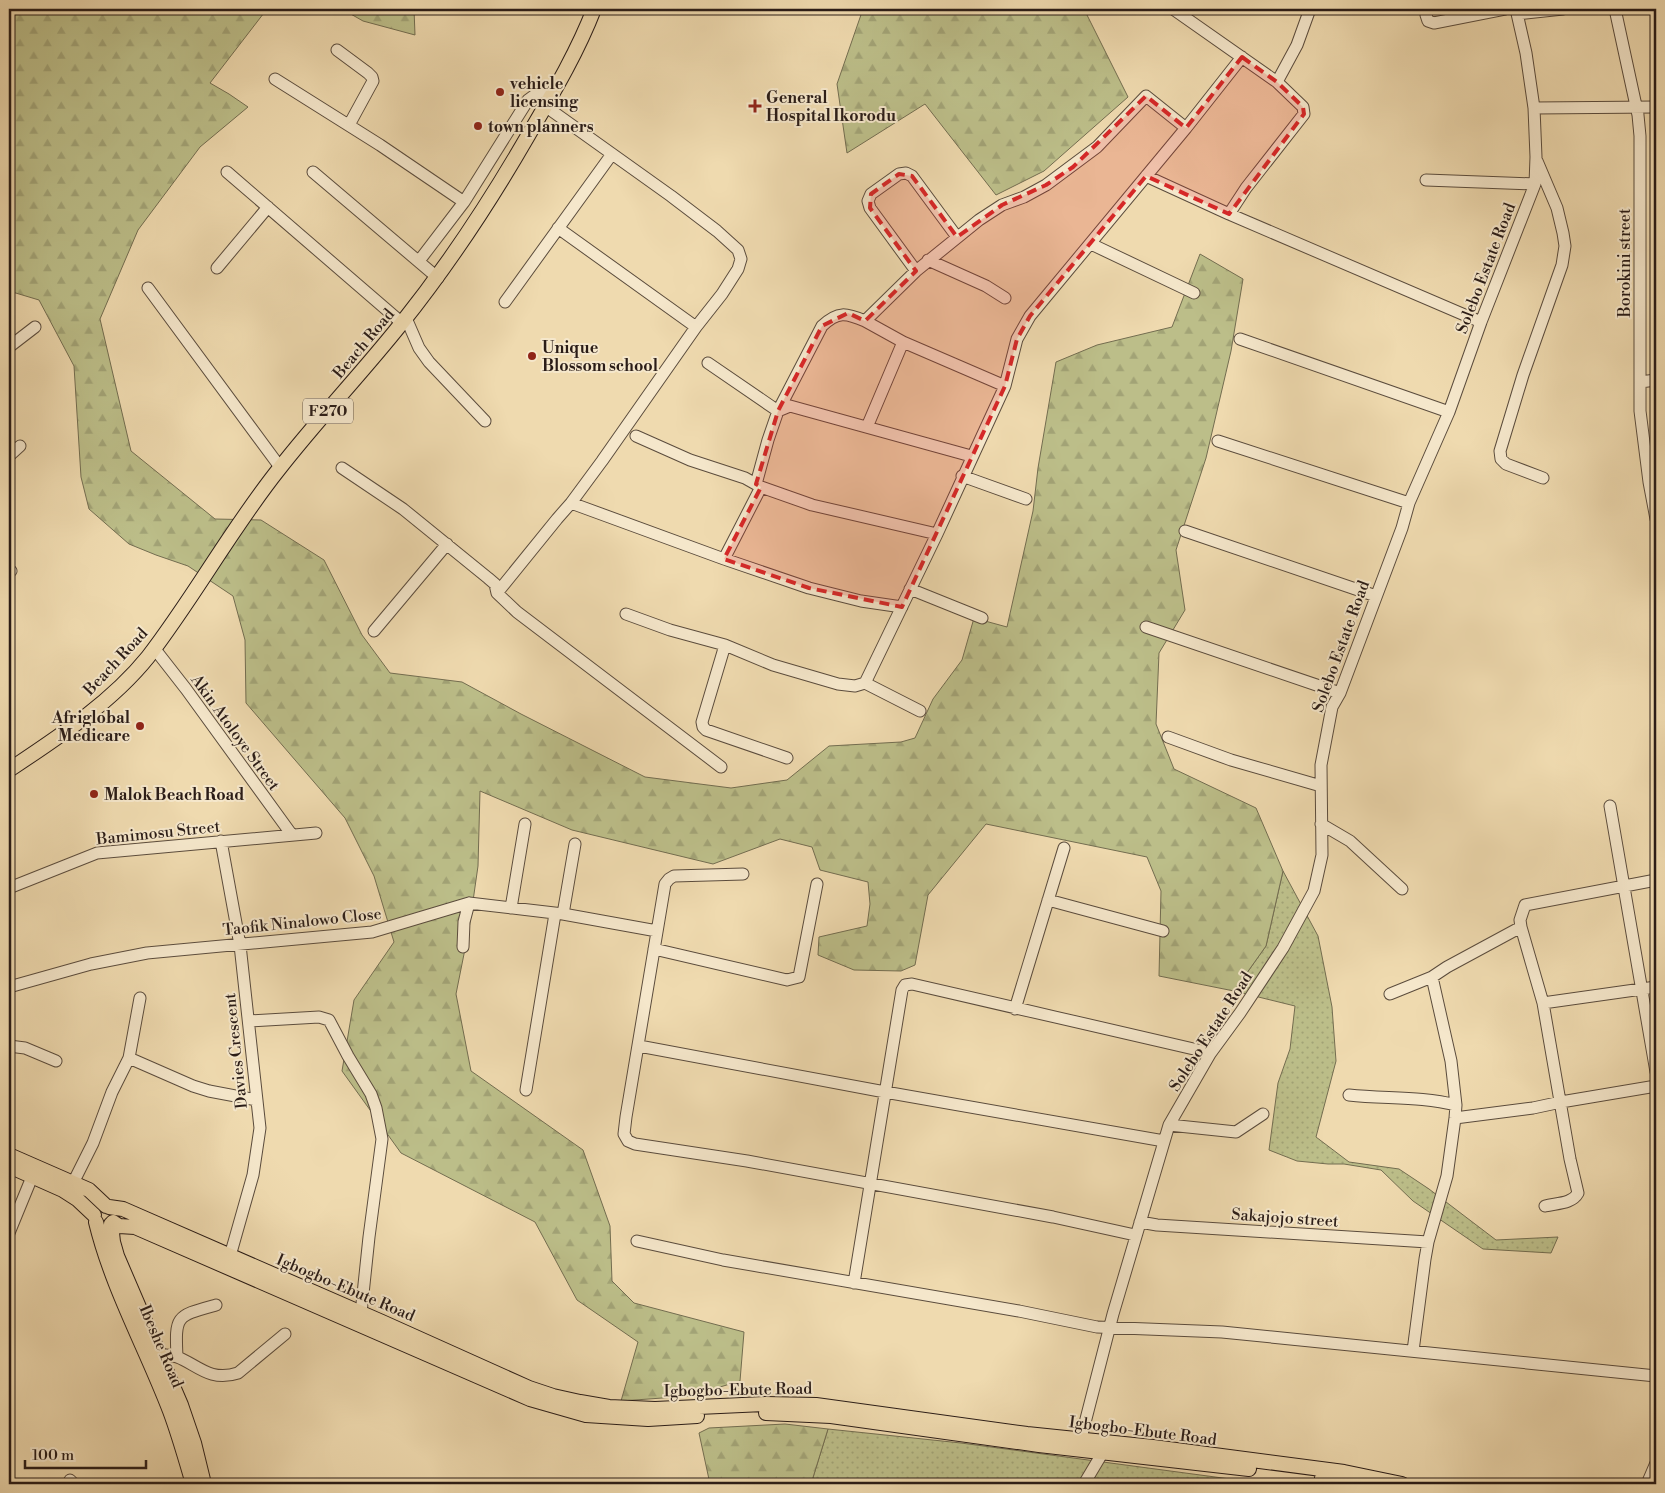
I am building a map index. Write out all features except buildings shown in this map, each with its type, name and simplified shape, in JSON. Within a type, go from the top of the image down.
[{"type":"main road","name":"Beach Road","points":[[9,770],[92,712],[142,663],[154,648],[180,614],[252,503],[438,278],[556,89],[594,9]]},
{"type":"main road","points":[[9,1154],[89,1190],[114,1215],[112,1223],[104,1226],[77,1198],[9,1166]]},
{"type":"main road","points":[[95,1218],[95,1212],[100,1207],[108,1207]]},
{"type":"main road","name":"Igbogbo-Ebute Road","points":[[108,1207],[123,1209],[228,1262],[355,1322],[505,1389],[530,1399],[586,1415],[648,1419],[759,1413],[831,1416],[1105,1448],[1344,1472],[1402,1484]]},
{"type":"main road","name":"Ibeshe Road","points":[[95,1218],[107,1259],[170,1410],[193,1484]]},
{"type":"main road","name":"Igbogbo-Ebute Road","points":[[112,1223],[119,1226],[135,1227],[361,1313],[529,1388],[553,1396],[610,1407],[655,1409],[765,1404],[816,1404],[1027,1434],[1079,1445]]},
{"type":"main road","name":"Ibeshe Road","points":[[112,1223],[113,1242],[117,1256],[181,1405],[194,1443],[204,1484]]},
{"type":"main road","name":"Igbogbo-Ebute Road","points":[[1105,1448],[1311,1476],[1356,1484]]},
{"type":"street","points":[[1172,9],[1277,82],[1303,107],[1304,114],[1252,180],[1229,214]]},
{"type":"street","points":[[1277,82],[1297,45],[1310,9]]},
{"type":"street","points":[[1426,9],[1428,21],[1434,22],[1505,9]]},
{"type":"street","points":[[1516,11],[1563,9]]},
{"type":"street","name":"Borokini street","points":[[1615,9],[1636,107],[1640,136],[1640,411],[1651,496],[1656,519]]},
{"type":"street","name":"Solebo Estate Road","points":[[1079,1445],[1135,1235],[1169,1125],[1210,1054],[1283,948],[1314,891],[1322,855],[1321,765],[1332,708],[1340,693],[1409,503],[1449,412],[1481,322],[1535,184],[1534,108],[1526,53],[1516,11]]},
{"type":"street","points":[[337,50],[372,77],[373,81],[349,125]]},
{"type":"street","points":[[866,683],[1005,386],[1017,339],[1030,316],[1186,128],[1242,57]]},
{"type":"street","points":[[275,79],[349,125],[464,202]]},
{"type":"street","points":[[419,261],[464,202],[528,100],[539,92],[556,89]]},
{"type":"street","points":[[865,321],[928,260],[978,220],[1002,205],[1046,186],[1073,167],[1097,147],[1146,96],[1186,128]]},
{"type":"street","points":[[497,594],[571,503],[651,393],[696,327],[722,294],[738,268],[741,259],[738,250],[717,231],[545,106]]},
{"type":"street","points":[[1534,108],[1656,107]]},
{"type":"street","points":[[505,302],[612,154]]},
{"type":"street","points":[[1536,157],[1557,208],[1565,246],[1562,265],[1523,375],[1500,451],[1501,459],[1506,464],[1543,478]]},
{"type":"street","points":[[227,172],[404,320],[429,362],[485,421]]},
{"type":"street","points":[[313,172],[438,278]]},
{"type":"street","points":[[916,271],[870,208],[868,201],[871,194],[900,174],[906,173],[912,176],[957,237]]},
{"type":"street","points":[[1146,176],[1229,214],[1481,322]]},
{"type":"street","points":[[1426,180],[1535,184]]},
{"type":"street","points":[[217,268],[268,207]]},
{"type":"street","points":[[558,228],[696,327]]},
{"type":"street","points":[[1091,244],[1194,293]]},
{"type":"street","points":[[928,260],[986,286],[1005,298]]},
{"type":"street","points":[[148,288],[280,467]]},
{"type":"street","points":[[724,559],[758,486],[768,440],[778,411],[822,326],[829,319],[848,313],[903,342],[1005,386]]},
{"type":"street","points":[[9,347],[35,327]]},
{"type":"street","points":[[1240,339],[1449,412]]},
{"type":"street","points":[[868,427],[903,342]]},
{"type":"street","points":[[708,363],[778,411]]},
{"type":"street","points":[[1640,382],[1656,380]]},
{"type":"street","points":[[778,411],[790,406],[971,456]]},
{"type":"street","points":[[636,436],[690,460],[730,473],[758,486],[812,505],[937,534]]},
{"type":"street","points":[[1218,441],[1409,503]]},
{"type":"street","points":[[9,456],[20,446]]},
{"type":"street","points":[[342,468],[403,509],[495,584],[497,594],[517,612],[721,767]]},
{"type":"street","points":[[962,476],[1026,499]]},
{"type":"street","points":[[571,503],[809,588],[861,601],[902,607]]},
{"type":"street","points":[[1184,530],[1376,596]]},
{"type":"street","points":[[374,631],[446,544]]},
{"type":"street","points":[[910,589],[982,618]]},
{"type":"street","points":[[626,614],[670,630],[724,645],[773,665],[838,684],[854,686],[866,683],[920,711]]},
{"type":"street","points":[[1146,627],[1340,693]]},
{"type":"street","points":[[724,645],[702,722],[703,727],[706,730],[787,758]]},
{"type":"street","name":"Akin Atoloye Street","points":[[154,648],[292,835]]},
{"type":"street","points":[[1168,737],[1231,760],[1321,786]]},
{"type":"street","points":[[1610,806],[1656,1072]]},
{"type":"street","points":[[511,908],[526,824]]},
{"type":"street","points":[[1321,824],[1350,841],[1402,889]]},
{"type":"street","name":"Bamimosu Street","points":[[9,888],[97,853],[316,833]]},
{"type":"street","name":"Davies Crescent","points":[[220,841],[240,945],[260,1128],[253,1175],[228,1262]]},
{"type":"street","points":[[526,1090],[559,914],[576,844]]},
{"type":"street","points":[[1016,1009],[1064,848]]},
{"type":"street","points":[[743,874],[674,876],[668,878],[657,931],[626,1117],[624,1134],[628,1141],[635,1144],[747,1161],[1053,1217],[1135,1235]]},
{"type":"street","points":[[1545,1206],[1569,1201],[1578,1193],[1570,1159],[1543,1003],[1521,927],[1520,920],[1525,904],[1656,880]]},
{"type":"street","points":[[654,949],[787,980],[799,977],[817,884]]},
{"type":"street","points":[[1048,900],[1163,931]]},
{"type":"street","points":[[463,947],[464,922],[469,903]]},
{"type":"street","name":"Taofik Ninalowo Close","points":[[9,986],[119,957],[372,932],[469,903],[559,914],[657,931]]},
{"type":"street","points":[[1390,994],[1432,977],[1447,966],[1521,927]]},
{"type":"street","points":[[1413,1351],[1428,1242],[1440,1206],[1447,1176],[1456,1118],[1451,1061],[1432,977]]},
{"type":"street","points":[[854,1283],[902,990],[905,986],[912,984],[972,997],[1210,1054]]},
{"type":"street","points":[[1543,1003],[1656,987]]},
{"type":"street","points":[[73,1182],[93,1143],[112,1092],[128,1058],[140,998]]},
{"type":"street","points":[[249,1021],[319,1017],[329,1020],[371,1094],[376,1108],[382,1139],[361,1313]]},
{"type":"street","points":[[9,1046],[25,1048],[56,1061]]},
{"type":"street","points":[[639,1046],[1164,1141]]},
{"type":"street","points":[[128,1058],[201,1089],[257,1100]]},
{"type":"street","points":[[1456,1118],[1533,1108],[1656,1086]]},
{"type":"street","points":[[1349,1095],[1438,1101],[1456,1105]]},
{"type":"street","points":[[1169,1125],[1236,1132],[1263,1114]]},
{"type":"street","points":[[9,1232],[32,1177]]},
{"type":"street","name":"Sakajojo street","points":[[1140,1222],[1157,1225],[1428,1242]]},
{"type":"street","points":[[637,1241],[732,1262],[1019,1311],[1097,1327],[1222,1332],[1656,1376]]},
{"type":"street","points":[[177,1357],[176,1333],[177,1325],[181,1318],[193,1311],[216,1305]]},
{"type":"street","points":[[159,1355],[173,1355],[208,1374],[229,1376],[238,1373],[285,1334]]},
{"type":"street","points":[[1084,1484],[1105,1448]]},
{"type":"street","points":[[1647,1484],[1656,1463]]},
{"type":"highlighted area","points":[[1242,57],[1277,82],[1303,107],[1304,114],[1229,214],[1146,176],[1030,316],[1017,339],[1005,386],[902,607],[809,588],[724,559],[761,487],[756,484],[778,411],[822,326],[848,313],[865,321],[916,271],[870,208],[871,194],[891,179],[899,174],[912,176],[957,237],[1002,205],[1046,185],[1073,167],[1146,96],[1186,128]]},
{"type":"green space","points":[[9,9],[267,9],[210,83],[248,107],[200,147],[138,230],[100,319],[131,451],[215,519],[261,520],[324,560],[362,635],[390,673],[462,682],[645,777],[731,788],[787,780],[829,746],[901,742],[915,738],[933,699],[962,660],[974,618],[1007,627],[1033,511],[1038,468],[1056,362],[1097,345],[1172,327],[1200,254],[1243,279],[1231,351],[1206,458],[1176,550],[1185,610],[1159,653],[1156,724],[1174,769],[1256,808],[1283,871],[1266,946],[1234,991],[1159,976],[1161,891],[1147,857],[986,824],[928,895],[915,965],[901,971],[854,970],[818,955],[819,937],[867,926],[870,904],[868,882],[820,870],[812,847],[780,839],[713,864],[572,830],[480,791],[478,866],[469,929],[456,994],[471,1071],[583,1150],[610,1226],[612,1281],[634,1303],[744,1332],[740,1381],[690,1396],[621,1401],[638,1342],[577,1300],[535,1222],[401,1153],[342,1071],[354,1000],[394,942],[374,876],[345,818],[246,703],[245,640],[233,596],[188,566],[129,544],[89,509],[81,477],[74,366],[39,300],[9,291]]},
{"type":"green space","points":[[342,9],[414,9],[415,35],[363,21]]},
{"type":"green space","points":[[863,9],[1084,9],[1128,97],[1044,171],[996,195],[925,104],[847,153],[837,84]]},
{"type":"green space","points":[[1283,871],[1318,936],[1332,1007],[1336,1061],[1316,1137],[1349,1162],[1399,1169],[1429,1189],[1496,1240],[1558,1237],[1551,1253],[1483,1249],[1413,1201],[1381,1170],[1344,1164],[1297,1161],[1269,1150],[1278,1083],[1290,1049],[1295,1006],[1234,991],[1266,946]]},
{"type":"green space","points":[[785,1424],[828,1429],[811,1484],[710,1484],[699,1433],[709,1428]]},
{"type":"green space","points":[[828,1429],[961,1443],[1245,1481],[1244,1484],[811,1484]]},
{"type":"place","name":"vehicle licensing","points":[[500,92]]},
{"type":"place","name":"General Hospital Ikorodu","points":[[755,106]]},
{"type":"place","name":"town planners","points":[[478,126]]},
{"type":"place","name":"Unique Blossom school","points":[[532,356]]},
{"type":"place","name":"Afriglobal Medicare","points":[[140,726]]},
{"type":"place","name":"Malok Beach Road","points":[[94,794]]}]
